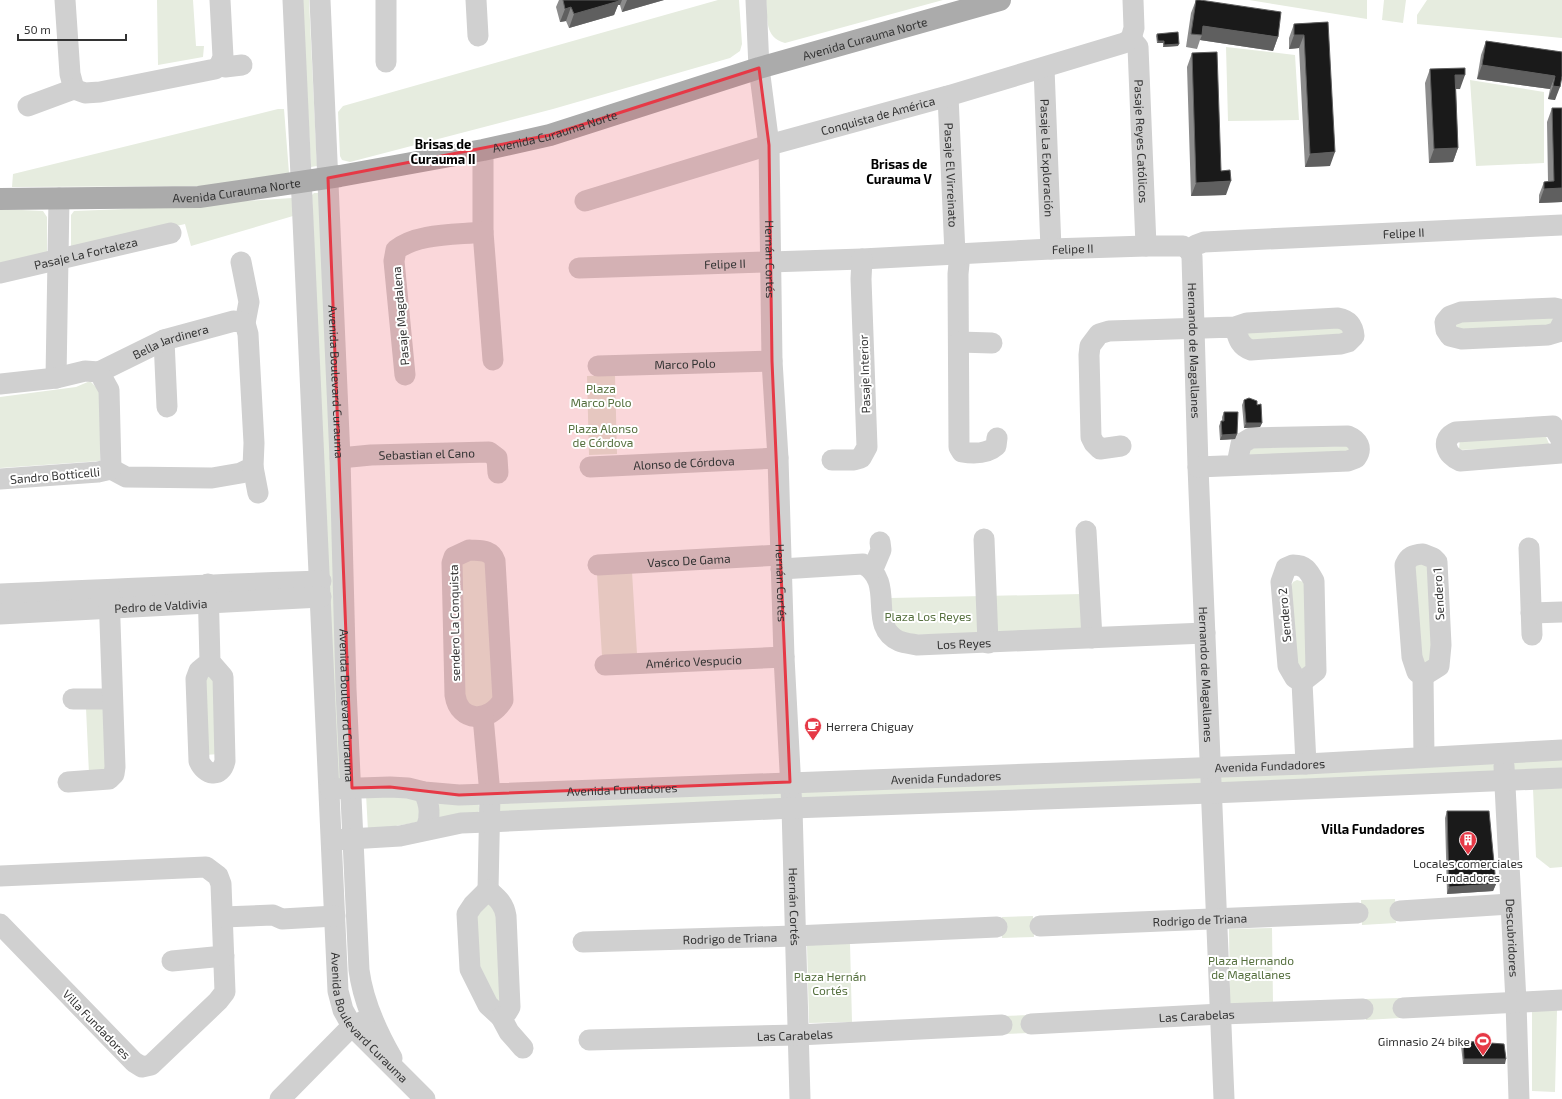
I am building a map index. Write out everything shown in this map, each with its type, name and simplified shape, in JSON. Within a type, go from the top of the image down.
[{"type":"main road","name":"Avenida Curauma Norte","points":[[0,199],[199,197],[328,178],[483,150],[550,135],[759,68],[1000,0]]},
{"type":"street","points":[[65,0],[70,74],[74,89]]},
{"type":"street","points":[[28,106],[74,89],[85,93],[100,92],[215,70],[220,65],[223,57],[220,0]]},
{"type":"street","name":"Avenida Boulevard Curauma","points":[[293,0],[333,840],[338,991],[343,1010],[352,1026],[400,1073]]},
{"type":"street","name":"Avenida Boulevard Curauma","points":[[320,0],[340,458],[346,681],[360,977],[362,991],[372,1018],[384,1045],[400,1073]]},
{"type":"street","points":[[386,0],[386,62]]},
{"type":"street","points":[[476,0],[478,36]]},
{"type":"street","name":"Hernán Cortés","points":[[756,0],[759,68],[769,145],[772,361],[778,458],[784,657],[792,808],[794,936],[800,1099]]},
{"type":"street","points":[[1131,39],[1134,28],[1133,0]]},
{"type":"street","name":"Conquista de América","points":[[585,201],[769,145],[1044,68],[1124,43],[1131,39]]},
{"type":"street","name":"Pasaje Reyes Católicos","points":[[1131,39],[1138,47],[1146,246]]},
{"type":"street","points":[[220,65],[225,67],[242,65]]},
{"type":"street","name":"Pasaje La Exploración","points":[[1044,68],[1051,249]]},
{"type":"street","name":"Pasaje El Virreinato","points":[[948,96],[958,253]]},
{"type":"street","points":[[483,150],[483,232],[493,360]]},
{"type":"street","points":[[56,378],[59,198]]},
{"type":"street","name":"Felipe II","points":[[579,268],[862,259],[958,253],[1146,246],[1183,246],[1190,250],[1196,245],[1204,242],[1562,225]]},
{"type":"street","name":"Pasaje Magdalena","points":[[405,375],[394,261],[396,250],[404,244],[418,239],[483,232]]},
{"type":"street","name":"Pasaje La Fortaleza","points":[[0,273],[171,233]]},
{"type":"street","name":"Hernando de Magallanes","points":[[1190,250],[1192,258],[1204,633],[1224,1099]]},
{"type":"street","points":[[958,253],[959,447],[962,452],[981,452],[991,450],[996,446],[997,438]]},
{"type":"street","name":"Pasaje Interior","points":[[832,460],[854,460],[861,458],[867,447],[861,279],[862,259]]},
{"type":"street","points":[[242,262],[249,302],[245,323],[248,334],[254,443],[253,467],[258,493]]},
{"type":"street","points":[[1562,310],[1555,308],[1461,312],[1450,316],[1445,322],[1446,330],[1450,336],[1462,339],[1548,335],[1558,332],[1562,324]]},
{"type":"street","points":[[1121,446],[1100,449],[1094,444],[1092,437],[1089,356],[1090,346],[1099,334],[1109,331],[1194,327],[1235,327],[1247,323],[1338,318],[1350,323],[1353,328],[1354,336],[1348,342],[1341,344],[1251,350],[1244,348],[1239,342],[1235,327]]},
{"type":"street","name":"Bella Jardinera","points":[[99,372],[164,340],[234,321],[245,323]]},
{"type":"street","points":[[164,340],[167,407]]},
{"type":"street","points":[[959,342],[992,343]]},
{"type":"street","name":"Marco Polo","points":[[598,366],[772,361]]},
{"type":"street","points":[[0,384],[56,378],[85,372],[99,372]]},
{"type":"street","name":"Sandro Botticelli","points":[[0,479],[98,472],[111,469],[109,390],[99,372]]},
{"type":"street","points":[[1562,441],[1559,432],[1554,426],[1456,432],[1451,434],[1446,440],[1446,448],[1452,458],[1460,461],[1562,452]]},
{"type":"street","points":[[1198,467],[1237,464],[1348,461],[1356,458],[1359,454],[1359,444],[1355,439],[1348,436],[1252,438],[1241,444],[1237,464]]},
{"type":"street","name":"Sebastian el Cano","points":[[340,458],[371,455],[489,452],[497,458],[498,474]]},
{"type":"street","name":"Alonso de Córdova","points":[[590,467],[778,458]]},
{"type":"street","points":[[111,469],[126,477],[212,478],[242,473],[253,467]]},
{"type":"street","points":[[1086,531],[1092,638]]},
{"type":"street","points":[[984,539],[988,643]]},
{"type":"street","points":[[781,562],[863,564],[873,569],[881,550],[880,542]]},
{"type":"street","points":[[1529,548],[1532,635]]},
{"type":"street","name":"sendero La Conquista","points":[[469,550],[486,551],[493,555],[495,561],[503,700],[493,712],[483,717],[466,714],[460,710],[455,694],[452,563],[454,557],[469,550]]},
{"type":"street","name":"Sendero 1","points":[[1423,554],[1433,558],[1437,562],[1441,645],[1439,666],[1423,676],[1417,672],[1412,657],[1405,565],[1408,559],[1413,555],[1423,554]]},
{"type":"street","name":"Vasco De Gama","points":[[598,565],[781,562]]},
{"type":"street","name":"Sendero 2","points":[[1293,565],[1300,565],[1308,569],[1314,580],[1316,671],[1302,682],[1290,673],[1288,666],[1281,582],[1286,568],[1293,565]]},
{"type":"street","name":"Los Reyes","points":[[873,569],[879,581],[881,614],[886,631],[898,641],[917,645],[1204,633]]},
{"type":"street","name":"Pedro de Valdivia","points":[[0,614],[110,599],[208,593],[321,589]]},
{"type":"street","points":[[208,593],[210,662]]},
{"type":"street","name":"Pedro de Valdivia","points":[[0,594],[110,599]]},
{"type":"street","points":[[68,782],[108,779],[114,774],[116,767],[112,699],[110,599]]},
{"type":"street","points":[[1531,613],[1562,612]]},
{"type":"street","name":"Américo Vespucio","points":[[605,665],[784,657]]},
{"type":"street","points":[[1423,676],[1424,757]]},
{"type":"street","points":[[1302,682],[1306,764]]},
{"type":"street","points":[[72,699],[112,699]]},
{"type":"street","points":[[483,717],[490,794],[488,822],[488,890],[472,905],[467,914],[470,969],[488,1005],[501,1017],[509,1032],[523,1048]]},
{"type":"street","name":"Avenida Fundadores","points":[[330,789],[390,787],[459,795],[1210,766],[1306,764],[1562,750]]},
{"type":"street","name":"Descubridores","points":[[1503,753],[1516,1002],[1519,1099]]},
{"type":"street","name":"Avenida Fundadores","points":[[333,840],[400,836],[426,829],[461,823],[792,808],[1211,793],[1562,778]]},
{"type":"street","points":[[424,792],[428,800],[430,813],[426,829]]},
{"type":"street","name":"Villa Fundadores","points":[[0,876],[206,867],[218,876],[221,884],[225,992],[218,1001],[151,1065],[142,1066],[134,1062],[0,924]]},
{"type":"street","points":[[488,890],[505,908],[506,916],[510,1000],[507,1012],[501,1017]]},
{"type":"street","points":[[1400,911],[1510,904]]},
{"type":"street","points":[[223,917],[273,915],[282,919],[335,912]]},
{"type":"street","name":"Rodrigo de Triana","points":[[1040,926],[1358,912]]},
{"type":"street","name":"Rodrigo de Triana","points":[[583,942],[794,936],[997,927]]},
{"type":"street","points":[[172,961],[224,956]]},
{"type":"street","points":[[1403,1008],[1562,1000]]},
{"type":"street","name":"Las Carabelas","points":[[1031,1024],[1221,1014],[1363,1009]]},
{"type":"street","points":[[280,1099],[352,1026],[372,1018]]},
{"type":"street","name":"Las Carabelas","points":[[588,1040],[798,1035],[1002,1025]]},
{"type":"street","points":[[400,1073],[425,1099]]},
{"type":"highlighted area","points":[[759,68],[769,145],[772,361],[790,782],[459,795],[390,787],[352,788],[328,178],[550,135]]},
{"type":"green space","points":[[157,0],[193,0],[196,46],[204,46],[203,57],[158,65]]},
{"type":"green space","points":[[302,0],[309,0],[317,166],[311,167]]},
{"type":"green space","points":[[718,0],[739,0],[742,44],[740,51],[730,58],[553,109],[350,162],[342,160],[340,156],[338,112],[343,106]]},
{"type":"green space","points":[[766,0],[943,0],[785,43],[778,40],[770,32],[767,20]]},
{"type":"green space","points":[[1249,0],[1367,0],[1367,19]]},
{"type":"green space","points":[[1384,0],[1406,0],[1403,23],[1382,20]]},
{"type":"green space","points":[[1427,0],[1562,0],[1562,38],[1417,24],[1417,15]]},
{"type":"green space","points":[[1226,47],[1295,55],[1299,120],[1228,121]]},
{"type":"green space","points":[[1470,80],[1544,92],[1544,163],[1476,166]]},
{"type":"green space","points":[[278,109],[284,109],[289,173],[208,186],[12,187],[13,174]]},
{"type":"green space","points":[[314,193],[319,193],[345,778],[334,780],[312,195]]},
{"type":"green space","points":[[292,198],[293,216],[191,246],[185,224],[73,250],[71,248],[71,215],[74,211]]},
{"type":"green space","points":[[0,209],[43,211],[47,217],[47,252],[0,266]]},
{"type":"green space","points":[[1549,316],[1554,319],[1555,325],[1459,333],[1455,324],[1459,320]]},
{"type":"green space","points":[[1341,321],[1348,335],[1249,343],[1247,331]]},
{"type":"green space","points":[[615,375],[617,454],[589,455],[587,376]]},
{"type":"green space","points":[[90,381],[100,391],[100,461],[0,468],[0,397],[76,387]]},
{"type":"green space","points":[[1544,432],[1550,446],[1459,450],[1460,437]]},
{"type":"green space","points":[[1350,446],[1349,453],[1250,460],[1249,448]]},
{"type":"green space","points":[[487,557],[498,692],[491,707],[465,708],[461,558]]},
{"type":"green space","points":[[1428,560],[1434,665],[1420,666],[1415,566]]},
{"type":"green space","points":[[632,572],[637,654],[602,656],[597,574]]},
{"type":"green space","points":[[1297,580],[1307,583],[1311,669],[1298,676],[1290,588],[1293,582]]},
{"type":"green space","name":"Plaza Los Reyes","points":[[1082,594],[1085,630],[908,635],[891,625],[890,598]]},
{"type":"green space","points":[[211,675],[218,683],[220,754],[204,755],[204,679]]},
{"type":"green space","points":[[106,707],[109,773],[89,774],[86,708]]},
{"type":"green space","points":[[1562,758],[1562,773],[1513,775],[1511,760]]},
{"type":"green space","points":[[1492,761],[1496,769],[1492,776],[1219,787],[1219,771]]},
{"type":"green space","points":[[1200,772],[1201,788],[802,804],[801,787]]},
{"type":"green space","points":[[1562,788],[1562,867],[1550,868],[1536,857],[1533,789]]},
{"type":"green space","points":[[779,789],[783,796],[780,804],[499,814],[499,799]]},
{"type":"green space","points":[[395,793],[421,801],[418,822],[368,831],[366,794]]},
{"type":"green space","points":[[477,800],[480,809],[476,817],[439,819],[436,810],[440,801]]},
{"type":"green space","points":[[1395,899],[1396,923],[1362,925],[1361,900]]},
{"type":"green space","points":[[479,904],[497,904],[502,1008],[478,976],[474,911]]},
{"type":"green space","points":[[1033,916],[1034,937],[1002,938],[1002,917]]},
{"type":"green space","name":"Plaza Hernando de Magallanes","points":[[1272,928],[1273,1004],[1230,1005],[1229,929]]},
{"type":"green space","name":"Plaza Hernán Cortés","points":[[850,943],[852,1022],[809,1023],[807,945]]},
{"type":"green space","points":[[1400,998],[1400,1018],[1366,1020],[1365,999]]},
{"type":"green space","points":[[1532,1010],[1557,1010],[1555,1092],[1532,1091]]},
{"type":"green space","points":[[1029,1015],[1030,1033],[1004,1034],[1004,1016]]},
{"type":"building","points":[[563,0],[619,1],[574,14],[571,7],[565,9]]},
{"type":"building","points":[[1196,0],[1281,12],[1278,37],[1203,26],[1202,35],[1191,34]]},
{"type":"building","points":[[1328,22],[1335,152],[1310,154],[1304,35],[1294,35],[1294,24]]},
{"type":"building","points":[[1178,32],[1179,44],[1164,45],[1164,41],[1158,41],[1157,34]]},
{"type":"building","points":[[1486,41],[1562,52],[1562,76],[1560,87],[1553,86],[1555,76],[1482,65]]},
{"type":"building","points":[[1217,52],[1221,171],[1230,170],[1231,181],[1196,183],[1192,53]]},
{"type":"building","points":[[1465,68],[1465,75],[1455,75],[1458,148],[1434,149],[1430,69]]},
{"type":"building","points":[[1552,108],[1562,108],[1562,188],[1544,189],[1544,182],[1554,181]]},
{"type":"building","points":[[1249,398],[1257,401],[1257,405],[1261,404],[1262,423],[1246,423],[1244,400]]},
{"type":"building","points":[[1224,412],[1238,412],[1237,434],[1222,435],[1221,421],[1224,421]]},
{"type":"building","name":"Locales comerciales Fundadores","points":[[1447,811],[1489,811],[1496,884],[1449,887]]},
{"type":"building","name":"Gimnasio 24 bike","points":[[1463,1041],[1504,1044],[1506,1059],[1464,1059]]},
{"type":"place","name":"Herrera Chiguay","points":[[813,741]]},
{"type":"place","name":"Locales comerciales Fundadores","points":[[1468,855]]},
{"type":"place","name":"Gimnasio 24 bike","points":[[1483,1056]]},
{"type":"district","name":"Brisas de Curauma II","points":[[443,152]]},
{"type":"district","name":"Brisas de Curauma V","points":[[899,172]]},
{"type":"district","name":"Villa Fundadores","points":[[1373,829]]},
{"type":"park label","name":"Plaza Marco Polo","points":[[601,395]]},
{"type":"park label","name":"Plaza Alonso de Córdova","points":[[603,435]]}]
